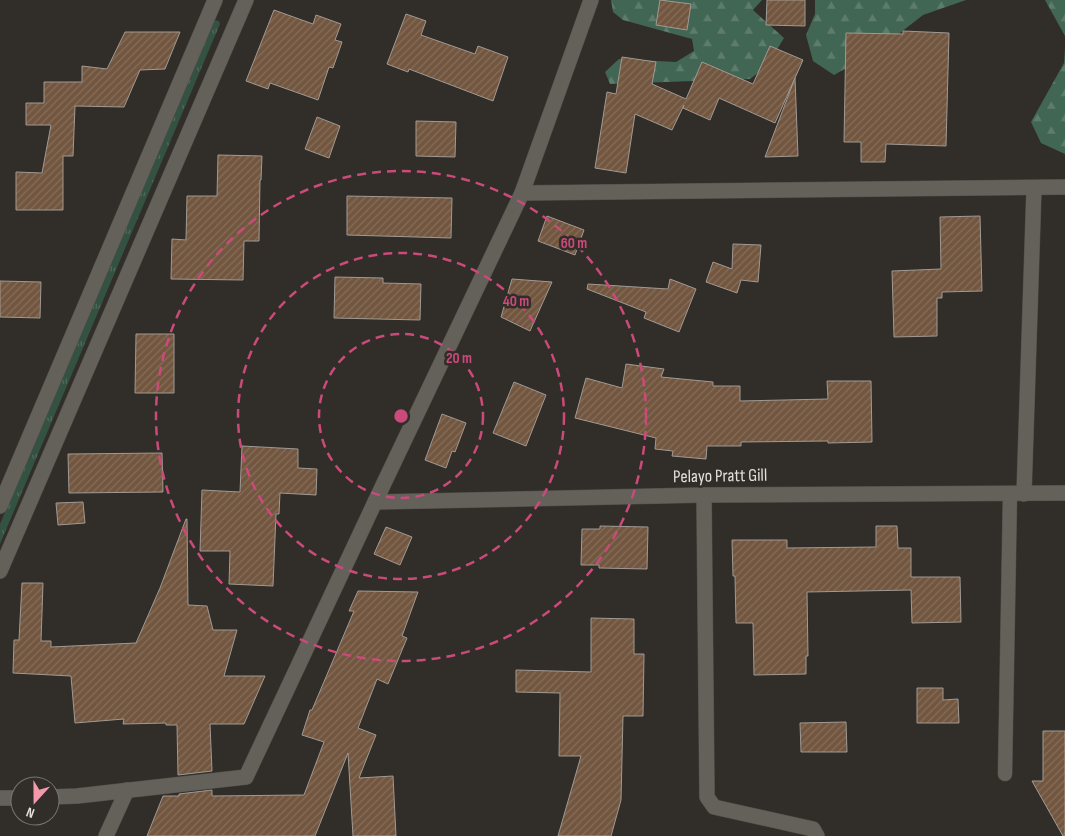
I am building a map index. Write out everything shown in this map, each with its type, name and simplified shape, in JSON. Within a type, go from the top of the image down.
[{"type":"street","points":[[0,506],[215,0]]},
{"type":"street","points":[[0,571],[246,0]]},
{"type":"street","points":[[60,797],[246,777],[522,193],[592,0]]},
{"type":"street","points":[[522,193],[1065,187]]},
{"type":"street","points":[[1017,494],[1034,188]]},
{"type":"street","name":"Pelayo Pratt Gill","points":[[375,502],[704,495],[1065,493]]},
{"type":"street","points":[[704,495],[707,797],[714,807],[813,830],[817,836]]},
{"type":"street","points":[[106,836],[127,790]]},
{"type":"lane","points":[[1005,774],[1017,494]]},
{"type":"green space","points":[[611,0],[762,0],[753,10],[784,38],[767,66],[750,79],[610,84],[605,72],[619,59],[676,62],[694,51],[692,39],[623,20],[613,12]]},
{"type":"green space","points":[[815,0],[966,0],[923,15],[878,50],[834,75],[813,61],[806,35],[815,14]]},
{"type":"green space","points":[[1045,0],[1065,0],[1065,36]]},
{"type":"green space","points":[[214,20],[219,21],[220,24],[0,544],[0,524]]},
{"type":"green space","points":[[1065,48],[1065,154],[1041,143],[1031,122],[1064,63]]},
{"type":"building","points":[[660,0],[691,4],[687,30],[656,25]]},
{"type":"building","points":[[767,0],[805,0],[805,26],[766,25]]},
{"type":"building","points":[[274,10],[313,24],[316,15],[341,24],[335,40],[342,42],[333,68],[329,67],[318,100],[270,83],[268,89],[246,81]]},
{"type":"building","points":[[406,14],[426,21],[421,35],[475,54],[478,46],[508,57],[493,101],[409,69],[408,72],[387,64]]},
{"type":"building","points":[[903,31],[949,33],[946,146],[886,144],[885,162],[861,162],[861,142],[844,142],[846,33],[903,34]]},
{"type":"building","points":[[125,32],[180,32],[165,69],[140,70],[124,107],[75,106],[73,156],[63,156],[63,210],[16,210],[16,172],[42,173],[51,125],[26,125],[26,103],[44,103],[44,82],[82,82],[82,66],[107,69]]},
{"type":"building","points":[[770,46],[803,60],[775,123],[719,98],[710,120],[683,108],[684,105],[672,130],[635,114],[626,173],[595,168],[607,92],[616,94],[622,57],[656,62],[652,84],[686,99],[702,62],[753,84]]},
{"type":"building","points":[[795,78],[798,156],[765,157]]},
{"type":"building","points":[[317,117],[340,126],[329,158],[305,149]]},
{"type":"building","points":[[416,121],[456,122],[455,157],[416,156]]},
{"type":"building","points":[[218,155],[262,156],[259,241],[244,241],[243,280],[171,279],[172,239],[186,240],[187,196],[217,196]]},
{"type":"building","points":[[347,196],[452,198],[451,238],[347,235]]},
{"type":"building","points":[[547,216],[584,230],[575,255],[538,241]]},
{"type":"building","points":[[980,216],[982,291],[942,292],[942,298],[937,298],[937,336],[894,337],[892,271],[941,269],[940,217]]},
{"type":"building","points":[[733,244],[761,245],[758,282],[741,280],[737,293],[706,282],[713,262],[732,269]]},
{"type":"building","points":[[335,277],[383,278],[383,283],[421,284],[420,320],[334,318]]},
{"type":"building","points":[[512,279],[552,282],[530,331],[501,317]]},
{"type":"building","points":[[670,279],[696,289],[679,332],[644,318],[646,312],[587,289],[588,284],[668,289]]},
{"type":"building","points":[[0,281],[41,282],[40,318],[0,317]]},
{"type":"building","points":[[136,334],[174,334],[174,393],[135,393]]},
{"type":"building","points":[[626,364],[664,369],[661,377],[713,382],[713,386],[740,386],[740,401],[828,399],[827,381],[871,381],[872,442],[741,442],[741,446],[707,446],[706,459],[672,456],[673,451],[655,449],[656,438],[575,418],[586,378],[622,388]]},
{"type":"building","points":[[514,382],[546,395],[526,446],[493,433]]},
{"type":"building","points":[[442,414],[466,423],[455,452],[452,451],[446,468],[425,460]]},
{"type":"building","points":[[242,446],[298,449],[298,468],[317,469],[316,495],[280,493],[279,514],[276,514],[273,586],[229,584],[230,551],[200,551],[202,490],[240,492]]},
{"type":"building","points":[[162,453],[163,492],[69,493],[68,454]]},
{"type":"building","points":[[83,502],[85,523],[58,525],[56,503]]},
{"type":"building","points":[[186,519],[188,605],[207,606],[213,630],[237,630],[224,676],[265,676],[244,724],[210,724],[212,771],[178,775],[177,725],[166,725],[166,723],[123,724],[124,719],[75,723],[71,676],[13,673],[14,640],[19,640],[22,583],[43,583],[41,641],[51,641],[51,647],[136,643],[160,588]]},
{"type":"building","points":[[600,526],[648,527],[647,569],[599,568],[599,565],[581,565],[582,529],[600,529]]},
{"type":"building","points":[[876,526],[897,526],[898,548],[911,548],[911,577],[960,577],[961,622],[912,623],[911,590],[807,592],[808,656],[806,656],[806,674],[754,675],[753,623],[736,623],[732,540],[787,540],[787,548],[876,547]]},
{"type":"building","points":[[386,527],[412,537],[400,565],[374,554]]},
{"type":"building","points":[[358,591],[418,592],[402,636],[407,638],[388,684],[377,679],[358,728],[376,735],[359,778],[393,776],[396,836],[353,836],[348,753],[315,836],[147,836],[163,796],[179,796],[179,794],[212,790],[212,796],[304,795],[324,742],[302,735],[310,710],[312,710],[354,611],[349,611]]},
{"type":"building","points":[[591,618],[634,619],[634,654],[644,654],[643,716],[623,716],[621,800],[611,836],[558,836],[581,756],[559,756],[560,693],[516,692],[516,670],[591,672]]},
{"type":"building","points":[[917,688],[943,688],[943,700],[958,699],[959,723],[917,723]]},
{"type":"building","points":[[846,722],[847,752],[801,752],[800,723]]},
{"type":"building","points":[[1043,731],[1065,731],[1065,836],[1063,836],[1032,781],[1043,781]]}]
